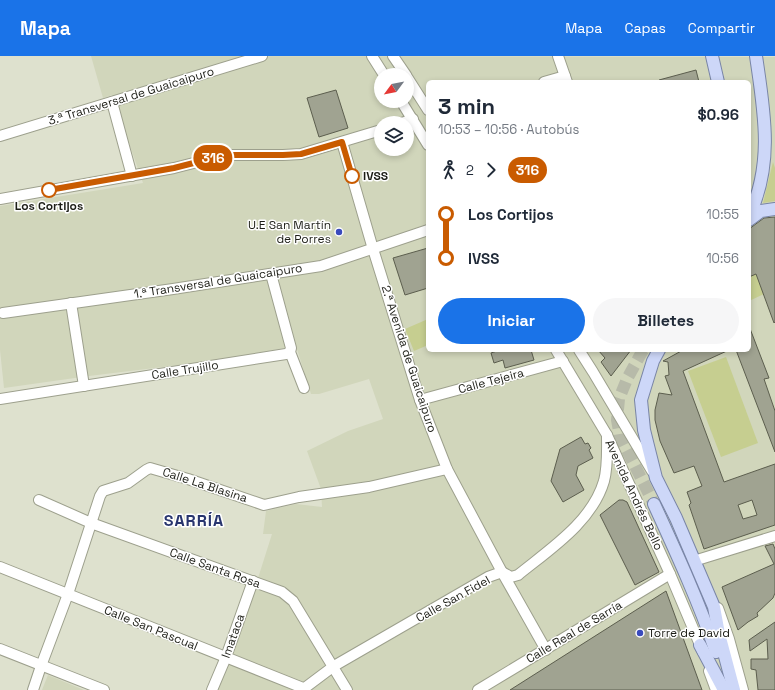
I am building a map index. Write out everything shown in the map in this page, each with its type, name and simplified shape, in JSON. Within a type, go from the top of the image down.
[{"type":"main road","points":[[712,56],[718,80]]},
{"type":"main road","points":[[757,56],[775,130]]},
{"type":"main road","points":[[751,211],[765,166],[765,115],[757,56]]},
{"type":"main road","points":[[751,218],[761,211],[775,209]]},
{"type":"main road","points":[[656,478],[644,430],[641,400],[658,352]]},
{"type":"main road","name":"Avenida Andrés Bello","points":[[656,478],[676,518],[714,607],[719,634],[734,690]]},
{"type":"main road","points":[[654,504],[678,555],[707,625],[727,690]]},
{"type":"main road","points":[[700,645],[724,690]]},
{"type":"street","name":"3.ª Transversal de Guaicaipuro","points":[[0,136],[262,56]]},
{"type":"street","points":[[372,56],[380,68]]},
{"type":"street","points":[[393,56],[401,68]]},
{"type":"street","points":[[558,56],[566,79]]},
{"type":"street","points":[[414,88],[426,107]]},
{"type":"street","points":[[112,102],[132,176]]},
{"type":"street","points":[[414,122],[426,142]]},
{"type":"street","points":[[0,199],[179,167],[225,155],[301,154],[374,132]]},
{"type":"street","name":"2.ª Avenida de Guaicaipuro","points":[[342,142],[373,249],[420,400],[447,469],[546,650]]},
{"type":"street","name":"1.ª Transversal de Guaicaipuro","points":[[3,314],[321,266],[426,231]]},
{"type":"street","points":[[271,274],[291,348],[290,352],[304,388]]},
{"type":"street","points":[[71,303],[84,386]]},
{"type":"street","name":"Calle Trujillo","points":[[0,399],[286,354],[290,352]]},
{"type":"street","name":"Avenida Andrés Bello","points":[[557,352],[607,435],[670,574],[700,645],[716,690]]},
{"type":"street","name":"Avenida Andrés Bello","points":[[580,352],[656,478]]},
{"type":"street","name":"Calle Tejeira","points":[[420,400],[563,361]]},
{"type":"street","name":"Calle San Fidel","points":[[302,689],[334,666],[488,578],[502,572],[511,577],[518,575],[579,524],[593,504],[604,481],[607,463],[607,435]]},
{"type":"street","name":"Calle La Blasina","points":[[33,690],[68,594],[101,493],[104,491],[128,483],[150,468],[264,504],[299,497],[369,487],[447,469]]},
{"type":"street","name":"Calle Santa Rosa","points":[[39,500],[91,523],[282,592],[293,601],[334,666],[347,690]]},
{"type":"street","points":[[676,518],[713,594],[743,690]]},
{"type":"street","points":[[697,560],[775,536]]},
{"type":"street","name":"Calle San Pascual","points":[[0,567],[226,657],[302,689]]},
{"type":"street","name":"Calle Real de Sarría","points":[[478,690],[670,574]]},
{"type":"street","name":"Imataca","points":[[212,690],[226,657],[253,581]]},
{"type":"street","points":[[0,649],[104,690]]},
{"type":"shaded area","points":[[91,56],[775,57],[775,690],[213,690],[238,621],[259,575],[272,534],[263,534],[266,511],[296,504],[322,507],[321,489],[307,451],[348,431],[383,419],[369,379],[319,394],[311,394],[296,346],[212,361],[4,388],[0,350],[0,206],[143,183],[112,95],[103,98]]},
{"type":"shaded area","points":[[48,675],[84,690],[42,690]]},
{"type":"green space","points":[[773,162],[775,168],[775,201],[763,203]]},
{"type":"green space","points":[[756,274],[764,294],[751,300],[751,276]]},
{"type":"green space","points":[[426,320],[426,346],[414,351],[405,329]]},
{"type":"green space","points":[[726,357],[758,443],[721,457],[688,371]]},
{"type":"building","points":[[696,70],[698,80],[659,80]]},
{"type":"building","points":[[336,90],[348,128],[319,137],[307,98]]},
{"type":"building","points":[[775,217],[774,323],[756,274],[751,276],[751,228],[764,218]]},
{"type":"building","points":[[426,249],[426,289],[405,295],[393,258]]},
{"type":"building","points":[[751,331],[769,378],[764,379],[775,411],[775,452],[737,352],[751,352]]},
{"type":"building","points":[[532,352],[534,360],[505,368],[503,360],[494,363],[491,353]]},
{"type":"building","points":[[600,352],[629,352],[611,376],[601,362],[605,358]]},
{"type":"building","points":[[679,352],[725,352],[683,371],[724,482],[775,464],[775,525],[704,549],[689,505],[691,503],[687,492],[702,486],[694,466],[674,473],[660,441],[655,420],[655,410],[659,393],[672,395],[665,376],[669,375],[668,362],[663,361]],"holes":[[[752,500],[757,515],[743,519],[738,505]]]},
{"type":"building","points":[[581,437],[585,444],[588,443],[591,448],[589,450],[593,458],[578,466],[576,475],[584,490],[563,502],[551,481],[560,449]]},
{"type":"building","points":[[619,500],[627,502],[659,572],[635,585],[600,515]]},
{"type":"building","points":[[773,544],[775,549],[775,593],[773,598],[757,613],[758,616],[738,630],[722,587],[774,564],[765,546]]},
{"type":"building","name":"Torre de David","points":[[666,591],[702,690],[510,690]]},
{"type":"building","points":[[775,622],[775,690],[758,690],[756,670],[751,669],[751,659],[768,659],[767,639],[750,651],[749,640]]},
{"type":"tunnel","points":[[642,352],[627,379],[619,399],[617,420],[620,436],[654,504]]},
{"type":"bus line","name":"316","points":[[49,190],[174,168],[225,155],[301,154],[342,142],[352,176]]},
{"type":"place","name":"IVSS","points":[[352,176]]},
{"type":"place","name":"Los Cortijos","points":[[49,190]]},
{"type":"place","name":"U.E San Martín de Porres","points":[[339,232]]},
{"type":"place","name":"Torre de David","points":[[640,633]]},
{"type":"district","name":"SARRÍA","points":[[194,520]]}]
